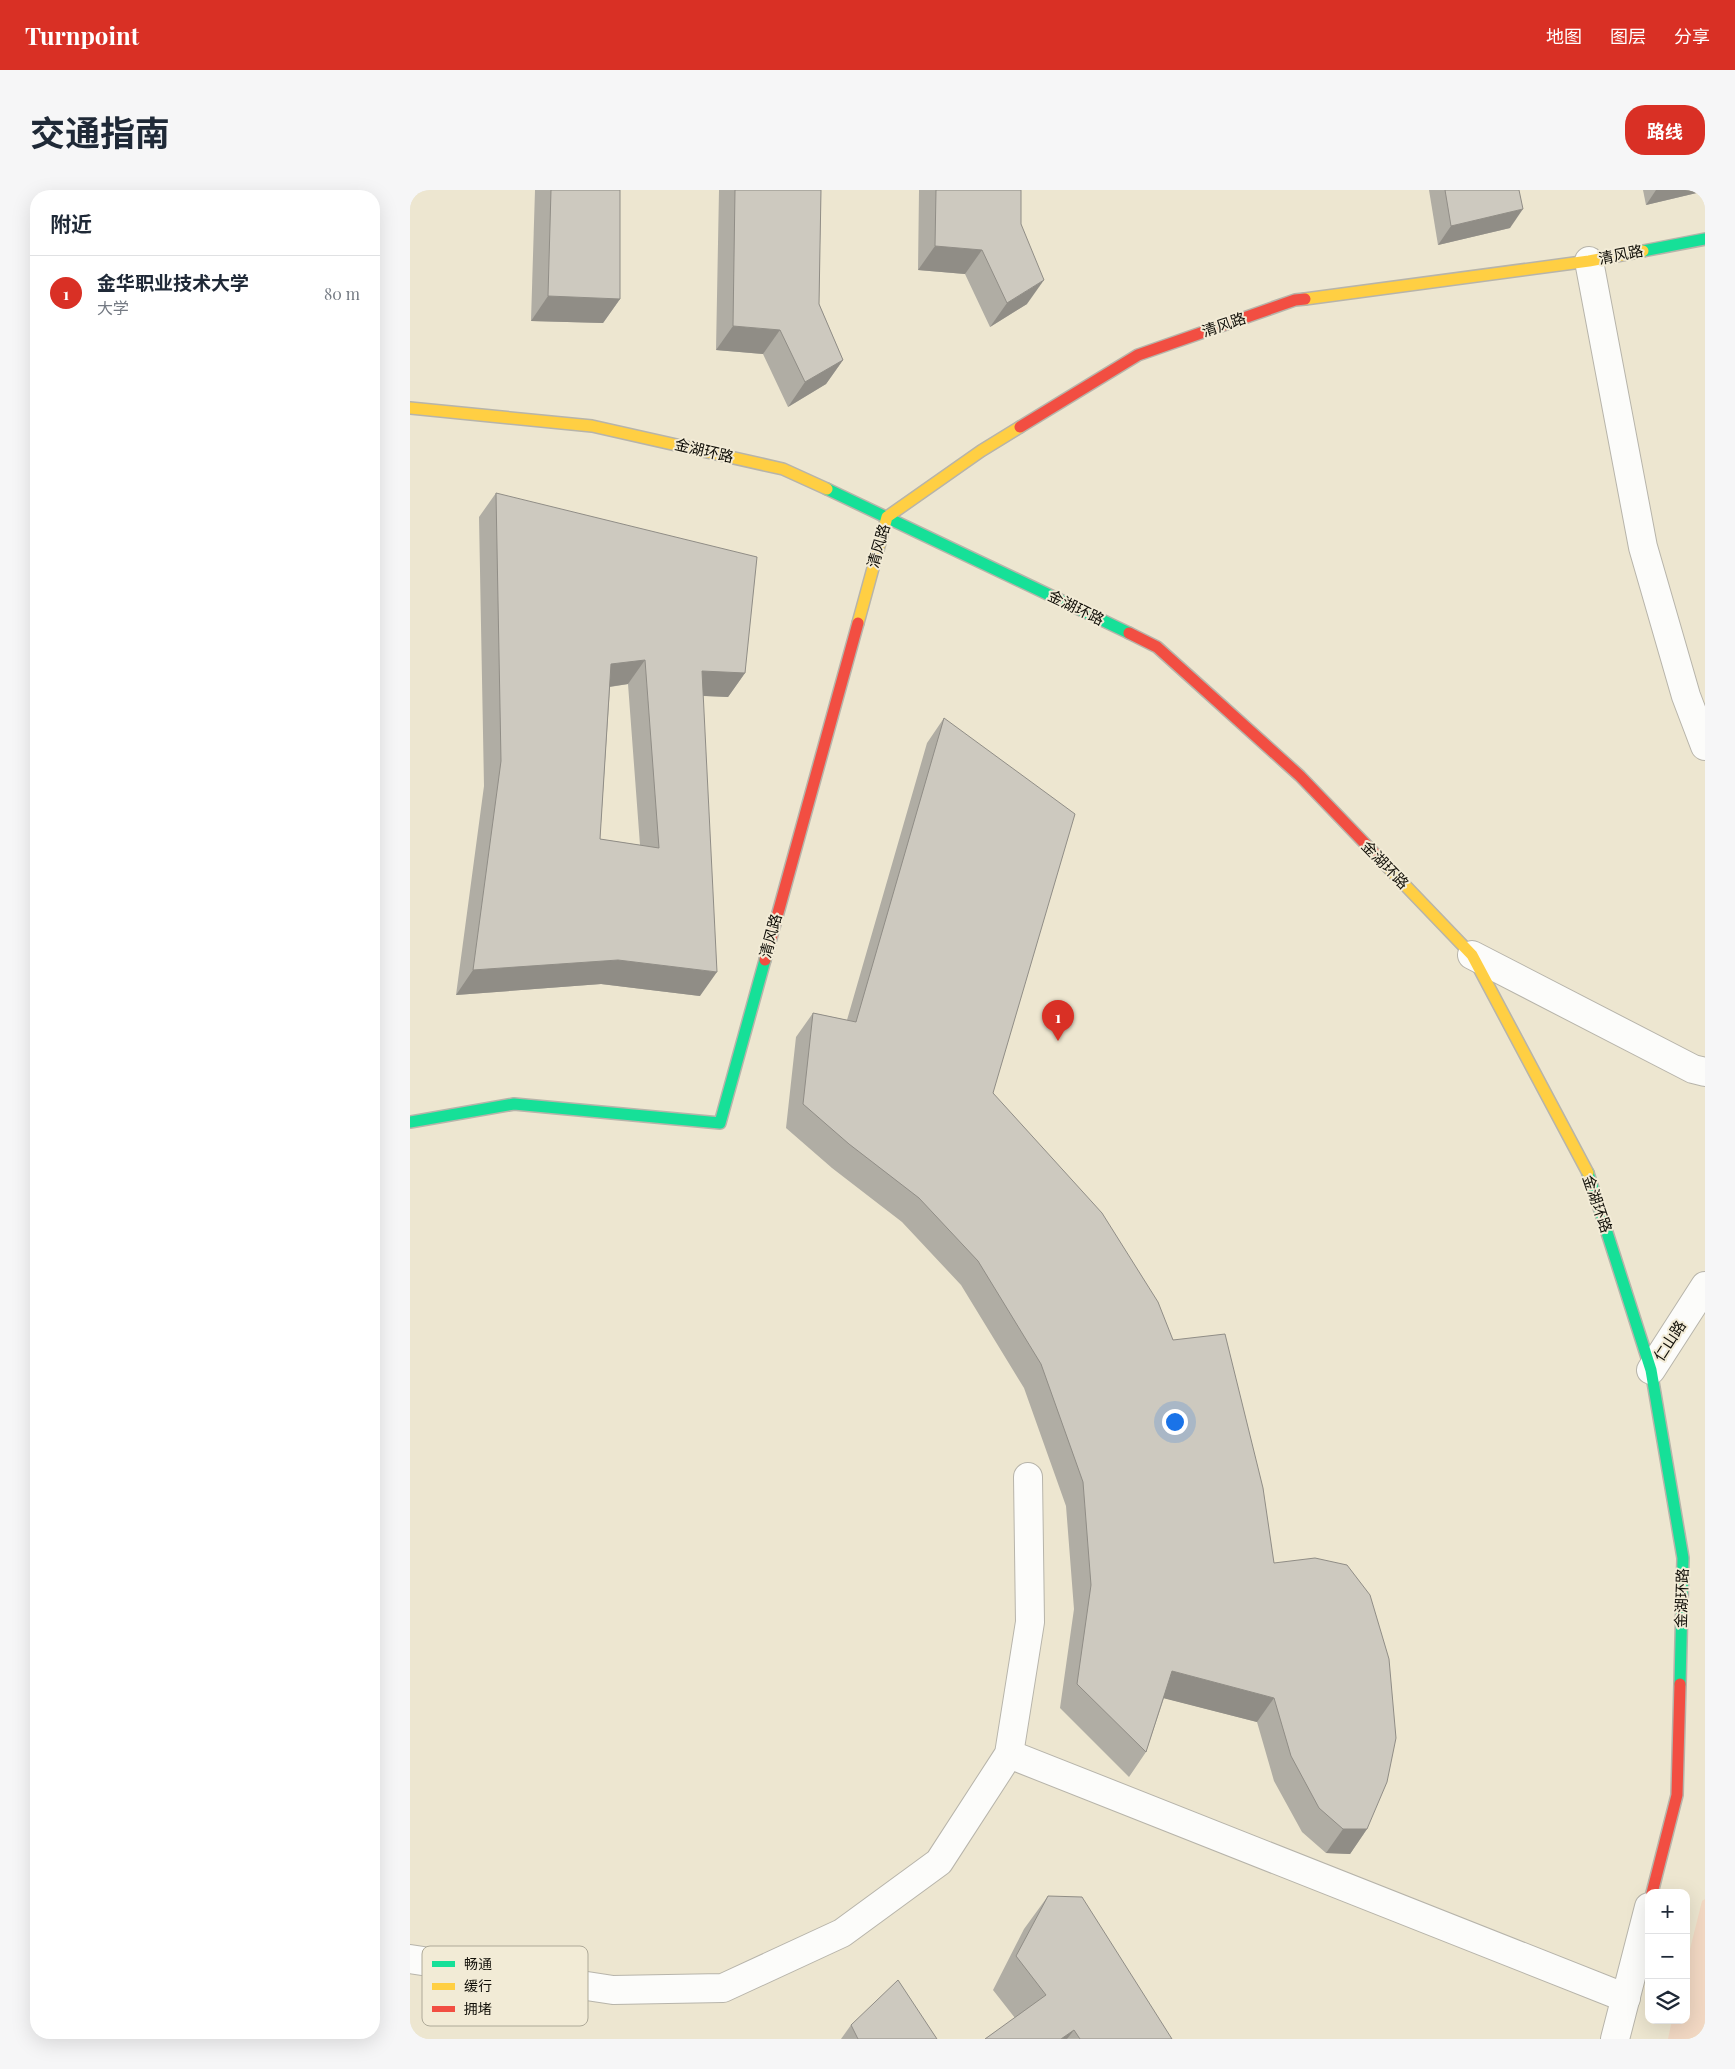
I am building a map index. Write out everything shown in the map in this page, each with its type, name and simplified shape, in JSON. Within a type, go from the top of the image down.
[{"type":"street","name":"清风路","points":[[410,1122],[514,1104],[720,1122],[887,517],[981,451],[1138,355],[1295,300],[1589,261],[1705,238]]},
{"type":"street","points":[[1589,261],[1643,547],[1686,696],[1705,746]]},
{"type":"street","name":"金湖环路","points":[[410,408],[592,426],[783,469],[972,556],[1157,647],[1300,776],[1472,955],[1589,1176],[1651,1370],[1683,1558],[1677,1795],[1653,1889]]},
{"type":"street","points":[[1472,955],[1693,1069],[1705,1072]]},
{"type":"street","name":"仁山路","points":[[1651,1370],[1705,1286]]},
{"type":"street","points":[[588,1986],[613,1990],[723,1988],[842,1933],[939,1862],[1009,1754],[1030,1622],[1028,1477]]},
{"type":"street","points":[[1009,1754],[1626,1998]]},
{"type":"street","points":[[1615,2039],[1645,1923]]},
{"type":"shaded area","points":[[410,190],[1705,190],[1705,2039],[410,2039]]},
{"type":"shaded area","points":[[1705,1899],[1705,2039],[1668,2039],[1671,2024],[1690,2024],[1690,1949],[1702,1901]]},
{"type":"building","points":[[551,190],[620,190],[620,299],[548,296]]},
{"type":"building","points":[[735,190],[821,190],[819,304],[843,360],[805,382],[780,330],[733,326]]},
{"type":"building","points":[[936,190],[1021,190],[1021,224],[1044,280],[1007,303],[982,250],[935,246]]},
{"type":"building","points":[[1445,190],[1519,190],[1523,209],[1451,226]]},
{"type":"building","points":[[496,493],[757,557],[745,673],[702,671],[717,972],[618,960],[473,970],[501,761]],"holes":[[[645,660],[659,848],[600,839],[611,664]]]},
{"type":"building","points":[[944,718],[1075,814],[993,1093],[1102,1213],[1158,1302],[1173,1340],[1225,1334],[1263,1488],[1274,1563],[1315,1558],[1347,1565],[1370,1595],[1389,1659],[1396,1738],[1387,1782],[1367,1829],[1343,1829],[1319,1808],[1291,1756],[1274,1698],[1172,1671],[1146,1752],[1077,1684],[1091,1585],[1083,1482],[1041,1364],[978,1261],[919,1198],[849,1144],[803,1104],[813,1013],[856,1022]]},
{"type":"building","points":[[1048,1896],[1082,1897],[1172,2039],[1080,2039],[1074,2030],[1061,2039],[985,2039],[1046,1995],[1016,1956]]},
{"type":"building","points":[[898,1980],[937,2039],[858,2039],[851,2025]]},
{"type":"traffic: fast","points":[[1643,251],[1705,239]]},
{"type":"traffic: fast","points":[[827,489],[1129,633]]},
{"type":"traffic: fast","points":[[410,1122],[514,1104],[720,1123],[765,960]]},
{"type":"traffic: fast","points":[[1588,1173],[1651,1370],[1683,1558],[1680,1684]]},
{"type":"traffic: slow","points":[[1305,299],[1589,261],[1643,251]]},
{"type":"traffic: slow","points":[[410,408],[592,426],[783,469],[827,489]]},
{"type":"traffic: slow","points":[[858,623],[887,517],[981,451],[1020,427]]},
{"type":"traffic: slow","points":[[1378,857],[1472,955],[1588,1173]]},
{"type":"traffic: jam","points":[[1020,427],[1138,355],[1295,300],[1305,299]]},
{"type":"traffic: jam","points":[[765,960],[858,623]]},
{"type":"traffic: jam","points":[[1129,633],[1157,647],[1300,776],[1378,857]]},
{"type":"traffic: jam","points":[[1653,1889],[1677,1795],[1680,1684]]},
{"type":"place","name":"金华职业技术大学","points":[[1058,1041]]}]
